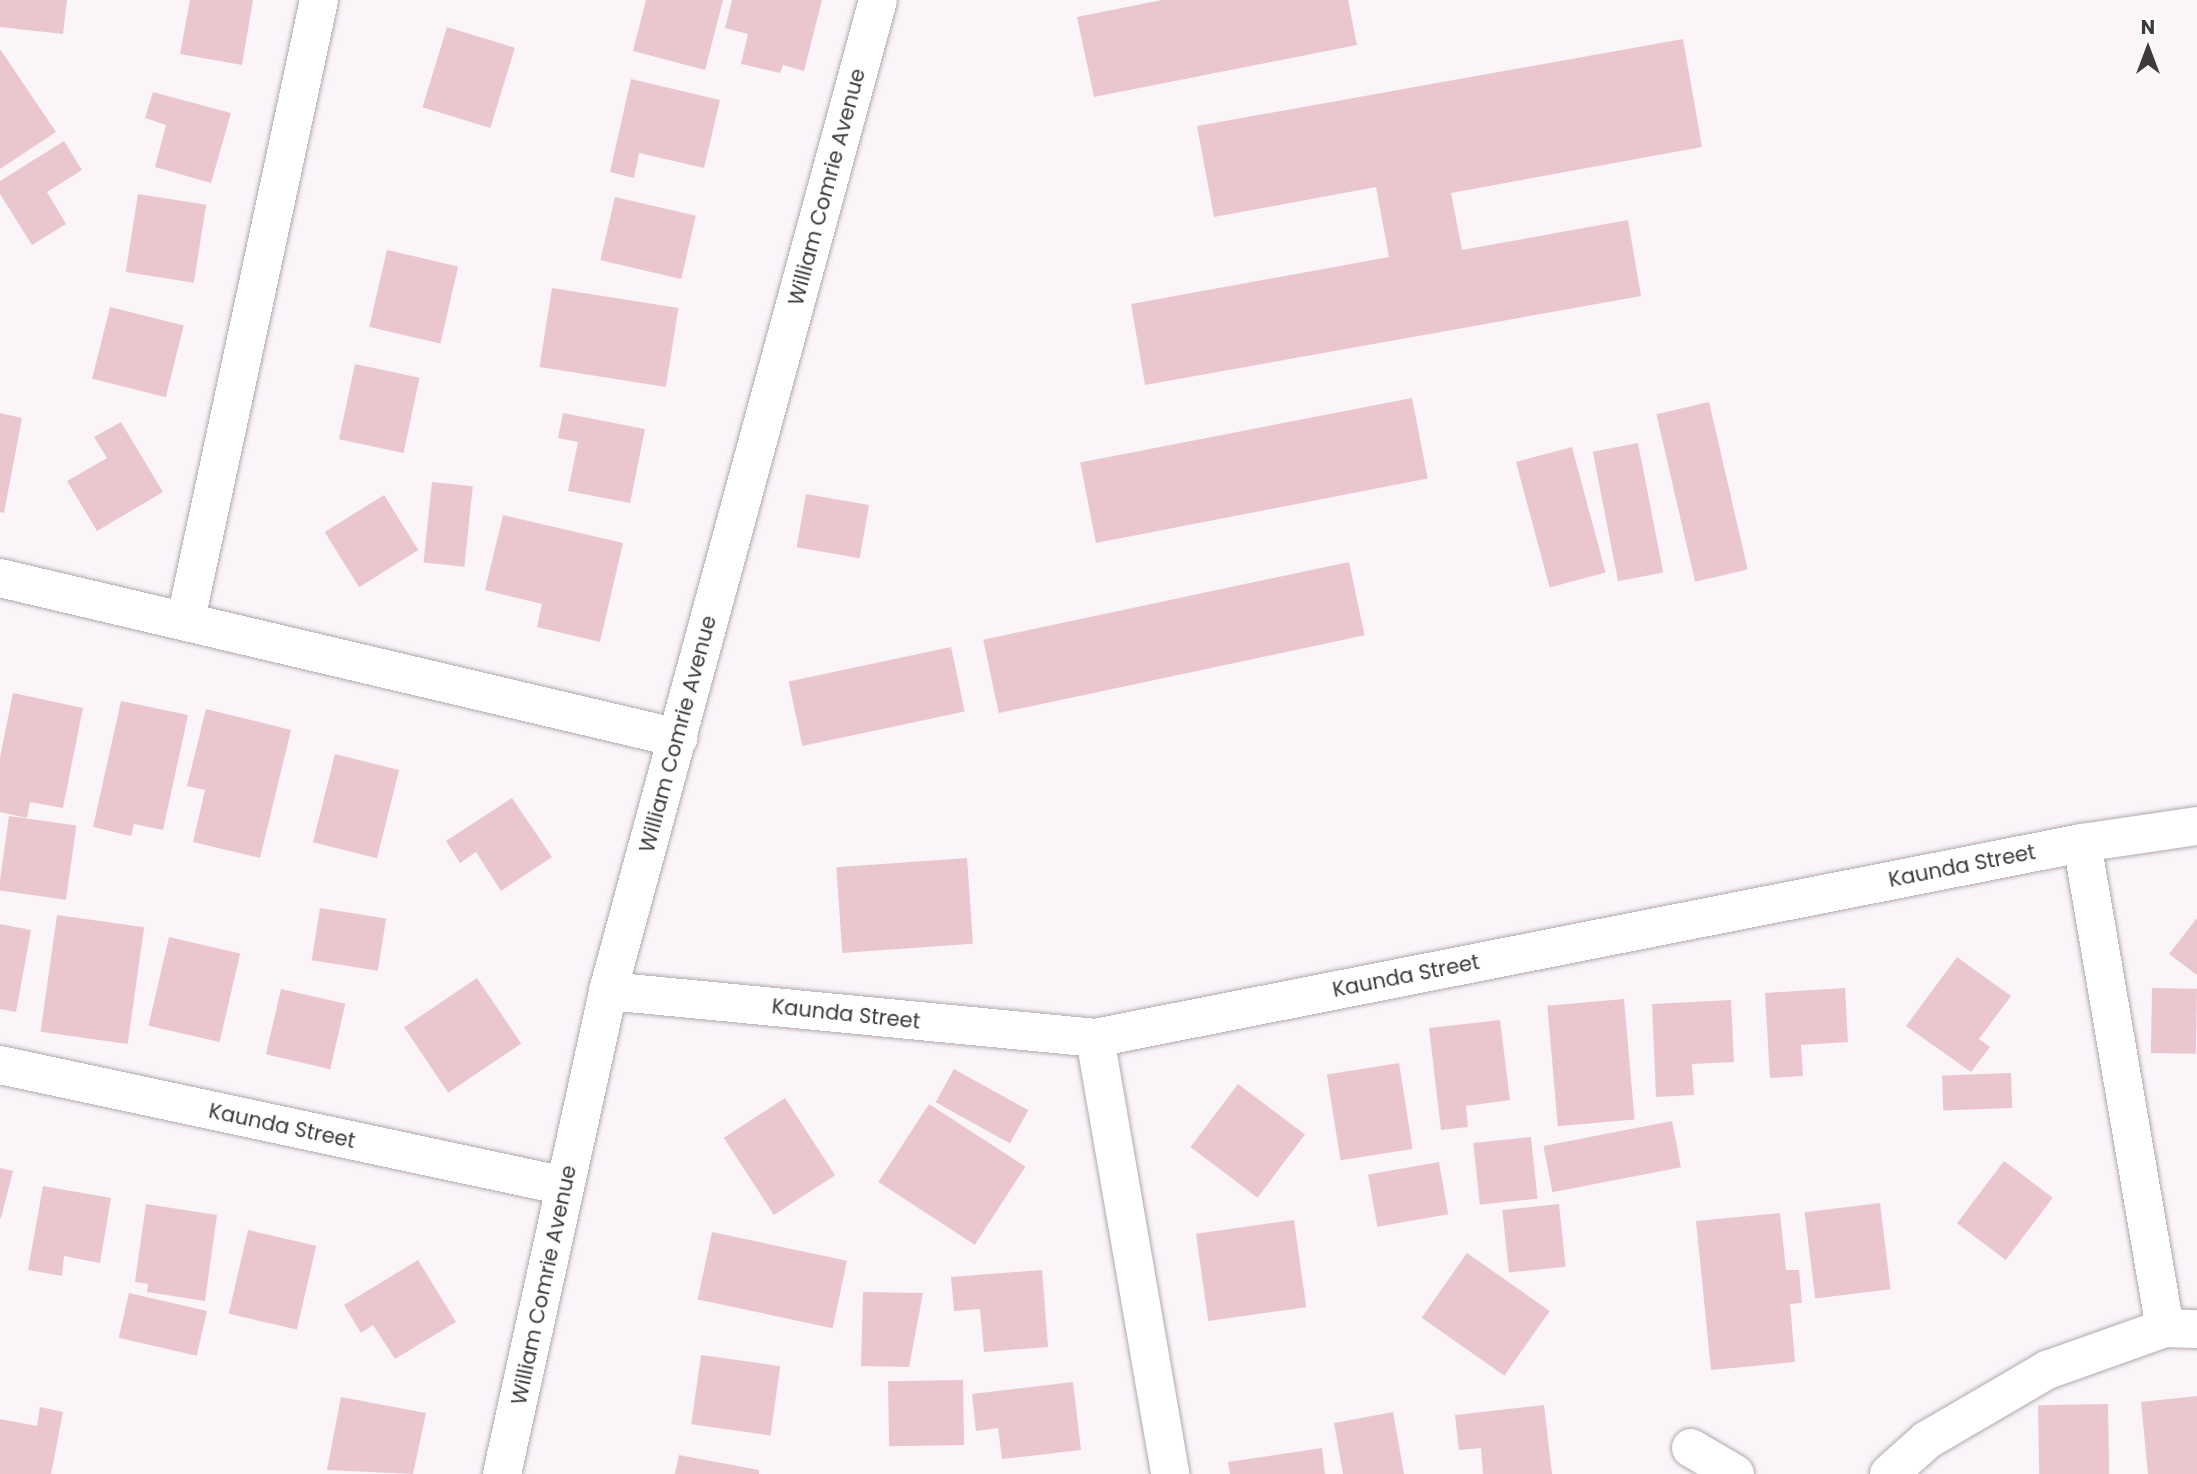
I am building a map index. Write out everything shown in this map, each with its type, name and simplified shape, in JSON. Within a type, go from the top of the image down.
[{"type":"street","points":[[186,619],[319,0]]},
{"type":"street","name":"William Comrie Avenue","points":[[502,1474],[608,991],[878,0]]},
{"type":"street","points":[[0,578],[186,619],[678,737]]},
{"type":"street","name":"Kaunda Street","points":[[608,991],[1095,1038],[2082,843],[2197,826]]},
{"type":"street","points":[[1889,1474],[1927,1440],[2047,1370],[2181,1328],[2082,843]]},
{"type":"street","points":[[1095,1038],[1170,1474]]},
{"type":"street","name":"Kaunda Street","points":[[0,1065],[565,1186]]},
{"type":"street","points":[[1691,1448],[1735,1474]]},
{"type":"building","points":[[0,0],[67,0],[63,34],[0,27]]},
{"type":"building","points":[[190,0],[253,0],[242,65],[180,54]]},
{"type":"building","points":[[646,0],[723,0],[705,70],[633,51]]},
{"type":"building","points":[[732,0],[822,0],[804,71],[783,65],[780,73],[741,64],[748,34],[725,28]]},
{"type":"building","points":[[1162,0],[1348,0],[1357,45],[1094,97],[1077,17]]},
{"type":"building","points":[[447,27],[515,48],[490,128],[422,107]]},
{"type":"building","points":[[1683,39],[1702,147],[1451,193],[1462,250],[1628,220],[1641,296],[1145,385],[1131,304],[1389,257],[1376,187],[1214,217],[1197,126]]},
{"type":"building","points":[[0,49],[56,132],[0,169]]},
{"type":"building","points":[[631,79],[720,100],[704,168],[639,153],[634,178],[610,172]]},
{"type":"building","points":[[153,92],[231,113],[211,183],[155,167],[166,125],[145,118]]},
{"type":"building","points":[[64,141],[82,170],[47,192],[66,224],[32,245],[0,194],[0,181]]},
{"type":"building","points":[[138,194],[206,205],[194,283],[126,272]]},
{"type":"building","points":[[615,197],[696,216],[681,279],[600,260]]},
{"type":"building","points":[[387,250],[458,266],[440,343],[369,327]]},
{"type":"building","points":[[552,288],[678,308],[666,387],[539,367]]},
{"type":"building","points":[[110,307],[184,325],[166,397],[92,379]]},
{"type":"building","points":[[355,364],[420,378],[404,453],[339,439]]},
{"type":"building","points":[[1412,398],[1428,478],[1096,543],[1080,462]]},
{"type":"building","points":[[1709,402],[1748,570],[1695,582],[1656,414]]},
{"type":"building","points":[[0,413],[22,418],[4,513],[0,512]]},
{"type":"building","points":[[563,413],[645,429],[630,503],[568,491],[578,442],[558,438]]},
{"type":"building","points":[[121,422],[163,492],[97,531],[67,481],[107,458],[94,437]]},
{"type":"building","points":[[1638,443],[1663,573],[1618,581],[1593,452]]},
{"type":"building","points":[[1572,447],[1606,573],[1550,588],[1516,462]]},
{"type":"building","points":[[432,482],[473,486],[464,567],[424,563]]},
{"type":"building","points":[[806,494],[869,505],[860,558],[797,547]]},
{"type":"building","points":[[384,495],[418,550],[359,587],[325,532]]},
{"type":"building","points":[[503,515],[623,543],[600,642],[537,627],[542,604],[485,590]]},
{"type":"building","points":[[1349,562],[1365,635],[999,713],[983,640]]},
{"type":"building","points":[[951,647],[965,712],[802,746],[789,682]]},
{"type":"building","points":[[13,693],[83,708],[63,808],[30,802],[27,818],[0,812],[0,757]]},
{"type":"building","points":[[121,701],[188,715],[163,830],[134,824],[131,836],[93,827]]},
{"type":"building","points":[[206,709],[291,730],[260,858],[193,842],[205,790],[187,786]]},
{"type":"building","points":[[335,754],[399,770],[377,858],[313,842]]},
{"type":"building","points":[[512,798],[552,857],[501,891],[476,852],[460,863],[446,841]]},
{"type":"building","points":[[9,816],[76,825],[66,900],[0,890]]},
{"type":"building","points":[[967,858],[973,944],[842,953],[836,867]]},
{"type":"building","points":[[320,908],[386,918],[378,971],[312,960]]},
{"type":"building","points":[[57,915],[144,927],[128,1044],[41,1032]]},
{"type":"building","points":[[2197,918],[2197,975],[2169,954]]},
{"type":"building","points":[[0,924],[31,930],[16,1012],[0,1009]]},
{"type":"building","points":[[169,937],[240,953],[220,1042],[149,1026]]},
{"type":"building","points":[[1957,957],[2011,996],[1979,1039],[1990,1047],[1971,1072],[1906,1026]]},
{"type":"building","points":[[477,978],[521,1043],[448,1093],[404,1027]]},
{"type":"building","points":[[1845,988],[1848,1042],[1801,1045],[1803,1076],[1770,1078],[1765,993]]},
{"type":"building","points":[[2152,988],[2197,989],[2196,1054],[2151,1053]]},
{"type":"building","points":[[281,989],[345,1004],[330,1069],[266,1054]]},
{"type":"building","points":[[1624,999],[1635,1120],[1558,1126],[1547,1006]]},
{"type":"building","points":[[1731,1000],[1734,1062],[1692,1064],[1694,1095],[1656,1097],[1652,1004]]},
{"type":"building","points":[[1500,1020],[1510,1100],[1466,1106],[1468,1127],[1441,1130],[1429,1028]]},
{"type":"building","points":[[1399,1063],[1413,1149],[1341,1160],[1327,1074]]},
{"type":"building","points":[[954,1069],[1028,1110],[1010,1143],[936,1102]]},
{"type":"building","points":[[2011,1073],[2012,1108],[1943,1110],[1942,1075]]},
{"type":"building","points":[[1238,1084],[1305,1135],[1258,1198],[1190,1147]]},
{"type":"building","points":[[785,1098],[835,1175],[774,1215],[724,1138]]},
{"type":"building","points":[[929,1104],[1025,1167],[975,1245],[878,1182]]},
{"type":"building","points":[[1672,1121],[1681,1167],[1552,1192],[1543,1146]]},
{"type":"building","points":[[1531,1137],[1537,1199],[1480,1205],[1473,1143]]},
{"type":"building","points":[[2004,1161],[2053,1198],[2006,1260],[1957,1223]]},
{"type":"building","points":[[1439,1162],[1448,1214],[1377,1227],[1368,1175]]},
{"type":"building","points":[[0,1168],[13,1171],[1,1218],[0,1218]]},
{"type":"building","points":[[43,1186],[111,1198],[100,1263],[64,1256],[62,1276],[28,1270]]},
{"type":"building","points":[[1880,1203],[1891,1289],[1815,1299],[1805,1212]]},
{"type":"building","points":[[146,1204],[217,1215],[205,1301],[147,1292],[148,1284],[135,1282]]},
{"type":"building","points":[[1559,1204],[1566,1267],[1509,1273],[1502,1210]]},
{"type":"building","points":[[1780,1213],[1786,1270],[1799,1270],[1802,1303],[1790,1304],[1795,1362],[1711,1370],[1696,1221]]},
{"type":"building","points":[[1294,1220],[1306,1307],[1208,1321],[1196,1234]]},
{"type":"building","points":[[248,1230],[316,1246],[297,1330],[229,1314]]},
{"type":"building","points":[[712,1232],[847,1261],[833,1328],[698,1299]]},
{"type":"building","points":[[1467,1253],[1550,1311],[1504,1376],[1422,1318]]},
{"type":"building","points":[[418,1260],[456,1322],[395,1359],[373,1325],[361,1333],[344,1305]]},
{"type":"building","points":[[1042,1270],[1048,1347],[984,1352],[980,1309],[954,1311],[951,1277]]},
{"type":"building","points":[[863,1292],[923,1293],[909,1367],[861,1366]]},
{"type":"building","points":[[129,1293],[207,1311],[197,1356],[119,1338]]},
{"type":"building","points":[[701,1355],[780,1366],[770,1435],[691,1424]]},
{"type":"building","points":[[963,1380],[964,1445],[889,1446],[888,1381]]},
{"type":"building","points":[[1073,1382],[1081,1450],[1002,1459],[998,1428],[976,1431],[972,1394]]},
{"type":"building","points":[[2197,1396],[2197,1474],[2148,1474],[2141,1402]]},
{"type":"building","points":[[341,1397],[426,1413],[413,1474],[327,1470]]},
{"type":"building","points":[[2108,1404],[2109,1474],[2039,1474],[2038,1405]]},
{"type":"building","points":[[1544,1405],[1552,1474],[1483,1474],[1481,1448],[1459,1450],[1455,1415]]},
{"type":"building","points":[[40,1407],[63,1412],[51,1474],[0,1474],[0,1419],[37,1426]]},
{"type":"building","points":[[1393,1412],[1404,1474],[1343,1474],[1334,1423]]},
{"type":"building","points":[[1322,1448],[1325,1474],[1230,1474],[1228,1462]]},
{"type":"building","points":[[679,1455],[759,1470],[759,1474],[675,1474]]}]
